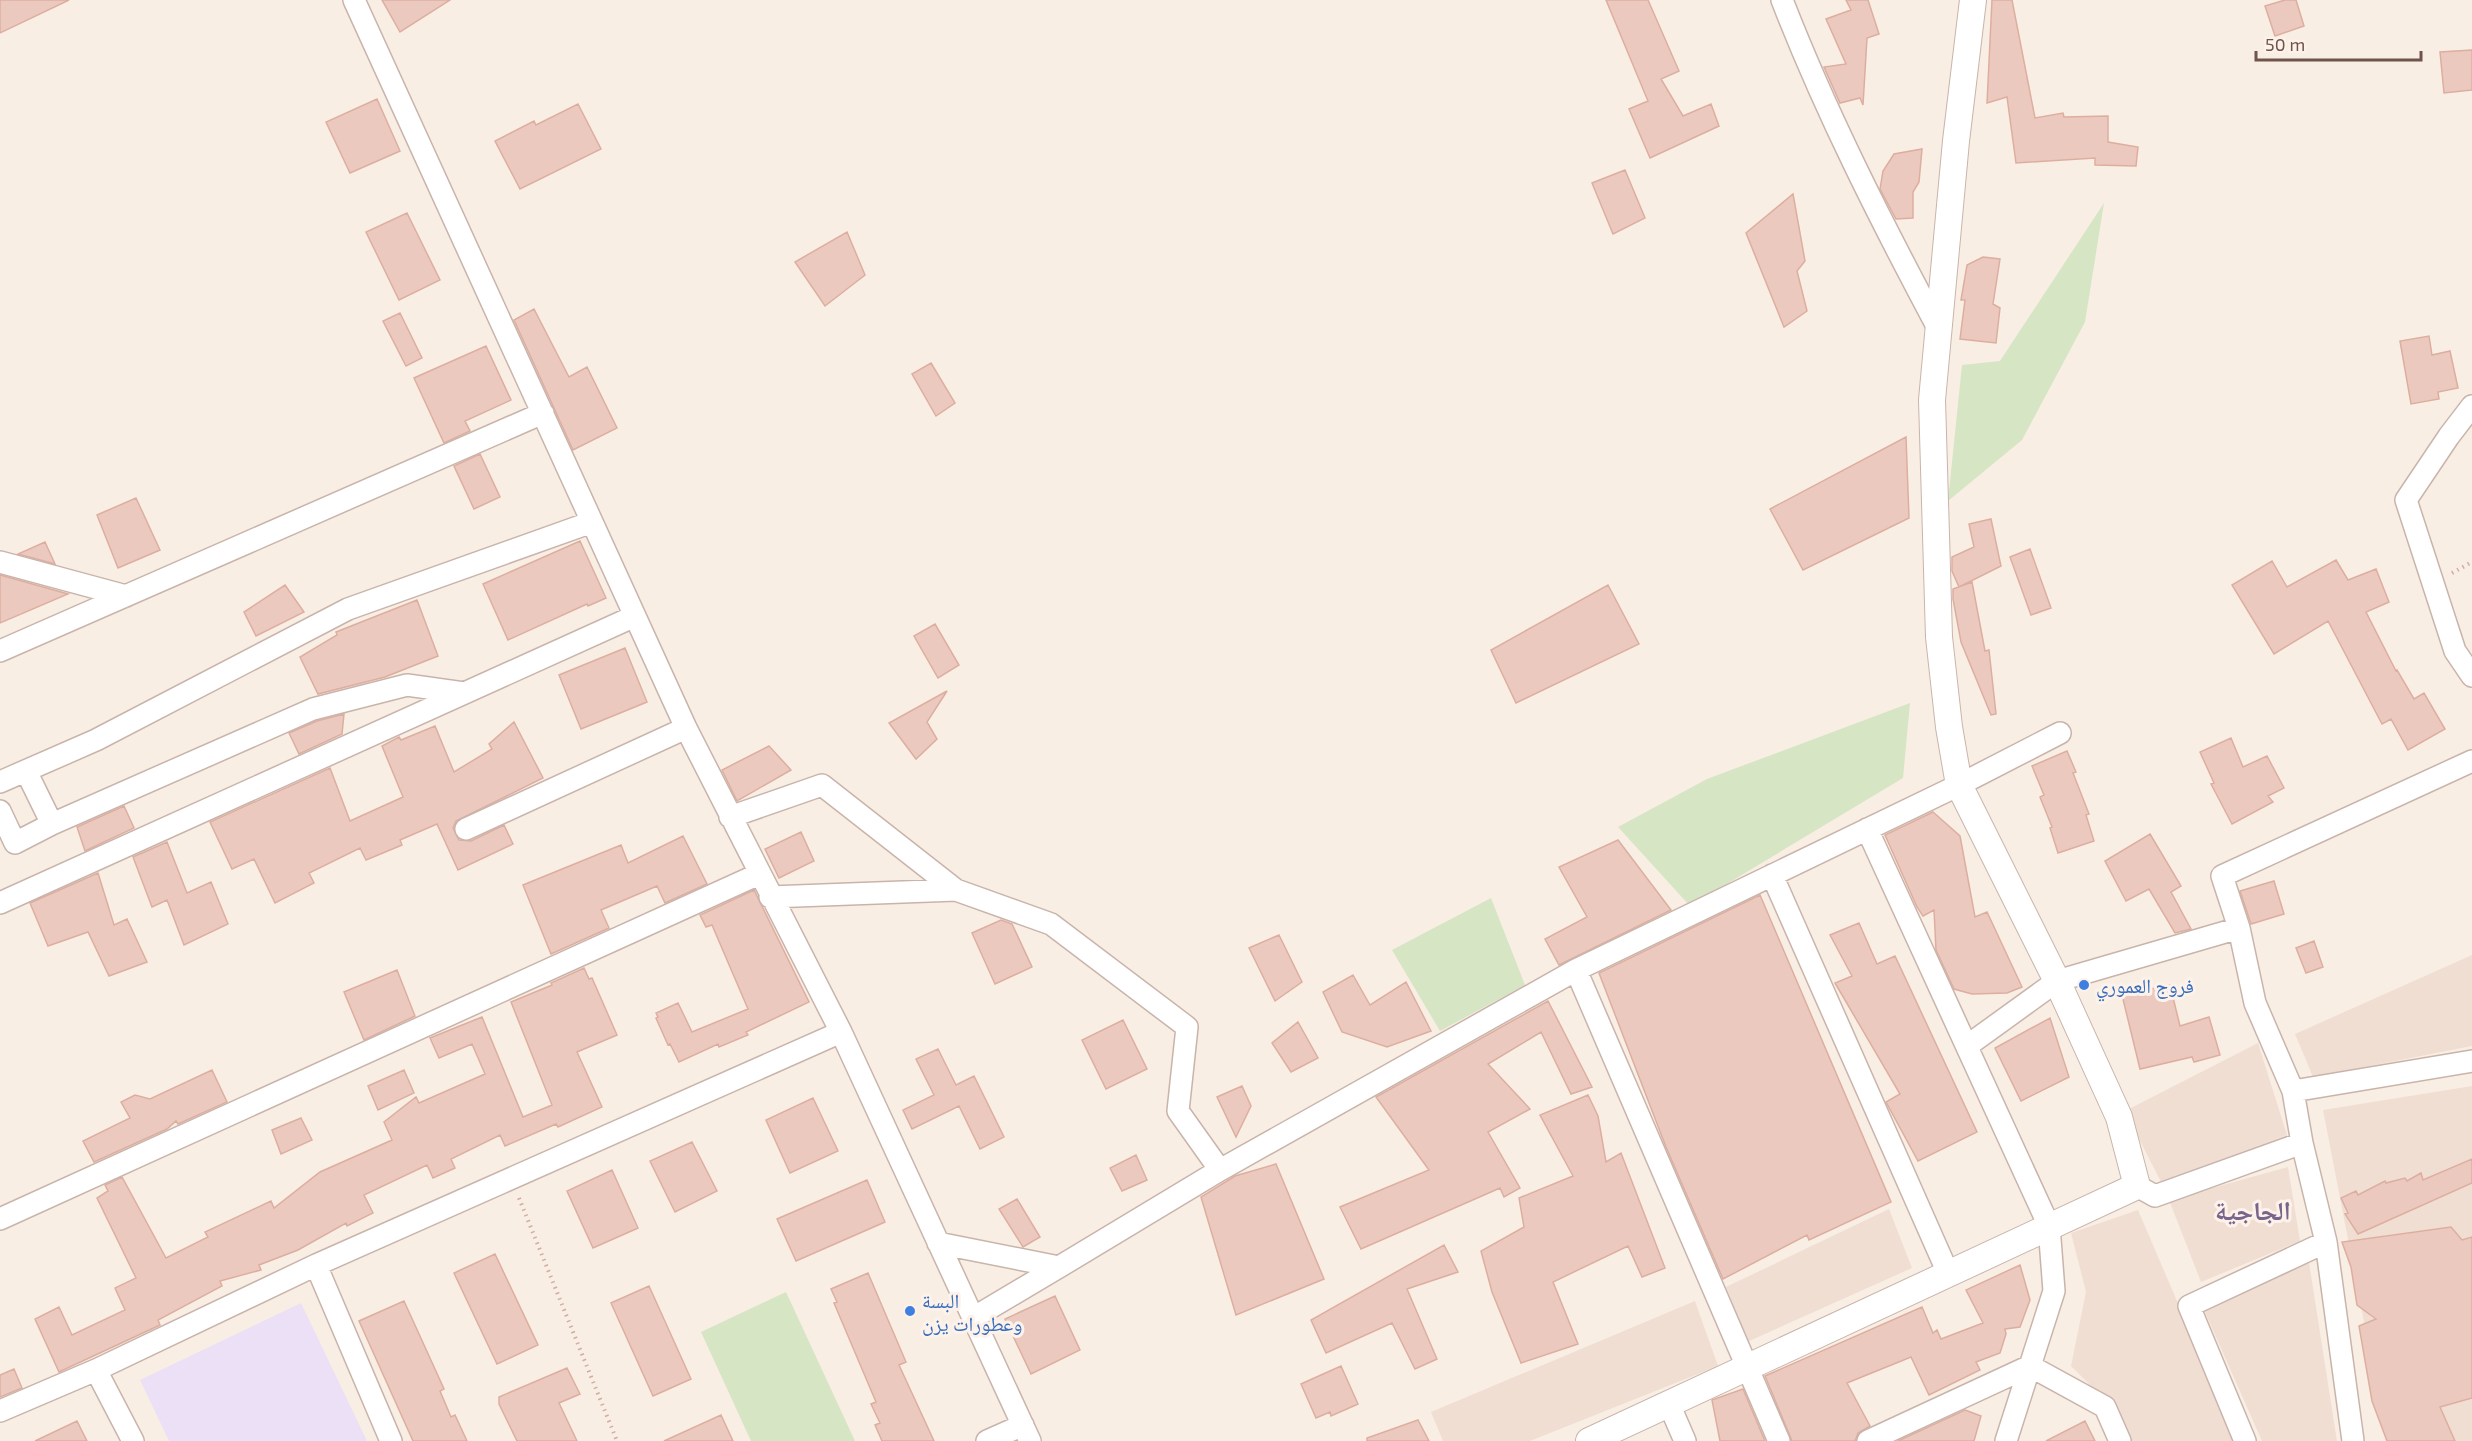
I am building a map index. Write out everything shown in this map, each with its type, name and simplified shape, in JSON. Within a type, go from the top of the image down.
[{"type":"street","points":[[354,0],[686,728],[770,897],[841,1032],[1026,1433],[987,1441]]},
{"type":"street","points":[[1782,0],[1808,68],[1880,219],[1938,328]]},
{"type":"street","points":[[1973,0],[1956,141],[1932,400],[1939,638],[1949,727],[1959,785],[2057,981],[2119,1117],[2137,1185],[2155,1196],[2302,1143]]},
{"type":"street","points":[[2472,406],[2406,500],[2455,651],[2472,676]]},
{"type":"street","points":[[0,651],[543,414]]},
{"type":"street","points":[[0,782],[96,740],[348,609],[592,522]]},
{"type":"street","points":[[0,562],[126,596]]},
{"type":"street","points":[[0,903],[635,616]]},
{"type":"street","points":[[0,812],[15,843],[51,824],[313,709],[407,685],[465,693]]},
{"type":"street","points":[[466,829],[686,728]]},
{"type":"street","points":[[973,1318],[1220,1170],[1576,970],[1959,785],[2060,733]]},
{"type":"street","points":[[2353,1441],[2326,1242],[2302,1143],[2293,1091],[2256,1003],[2239,928],[2222,876],[2472,761]]},
{"type":"street","points":[[26,771],[51,824]]},
{"type":"street","points":[[730,817],[822,785],[956,890],[1052,924],[1187,1027],[1179,1111],[1220,1170]]},
{"type":"street","points":[[1867,829],[2049,1226],[2054,1292],[2006,1441]]},
{"type":"street","points":[[0,1219],[759,874]]},
{"type":"street","points":[[1772,875],[1948,1273]]},
{"type":"street","points":[[770,897],[956,890]]},
{"type":"street","points":[[1967,1046],[2057,981],[2239,928]]},
{"type":"street","points":[[1576,970],[1779,1441]]},
{"type":"street","points":[[0,1410],[96,1370],[316,1265],[841,1032]]},
{"type":"street","points":[[2293,1091],[2472,1062]]},
{"type":"street","points":[[1589,1441],[2137,1185]]},
{"type":"street","points":[[2245,1441],[2189,1306],[2326,1242]]},
{"type":"street","points":[[938,1243],[1059,1267]]},
{"type":"street","points":[[316,1265],[391,1441]]},
{"type":"street","points":[[1868,1441],[2030,1366]]},
{"type":"street","points":[[2030,1366],[2104,1407],[2120,1441]]},
{"type":"street","points":[[96,1370],[133,1441]]},
{"type":"street","points":[[1669,1404],[1684,1441]]},
{"type":"path","points":[[511,1178],[617,1441]]},
{"type":"shaded area","points":[[2472,955],[2472,1046],[2313,1077],[2295,1034]]},
{"type":"shaded area","points":[[2258,1043],[2287,1135],[2161,1182],[2125,1111]]},
{"type":"shaded area","points":[[2472,1086],[2472,1441],[2387,1441],[2323,1110]]},
{"type":"shaded area","points":[[2288,1167],[2300,1241],[2201,1282],[2169,1200]]},
{"type":"shaded area","points":[[1889,1209],[1912,1268],[1747,1342],[1726,1287]]},
{"type":"shaded area","points":[[2138,1210],[2237,1441],[2130,1441],[2115,1410],[2071,1366],[2086,1292],[2071,1233]]},
{"type":"shaded area","points":[[2308,1256],[2337,1441],[2262,1441],[2204,1310]]},
{"type":"shaded area","points":[[1695,1301],[1718,1366],[1530,1441],[1443,1441],[1431,1412]]},
{"type":"shaded area","points":[[301,1303],[367,1441],[169,1441],[140,1380]]},
{"type":"green space","points":[[2104,203],[2085,322],[2022,440],[1948,501],[1962,365],[2000,361]]},
{"type":"green space","points":[[1910,703],[1903,778],[1690,906],[1618,827],[1707,779]]},
{"type":"green space","points":[[1491,898],[1525,985],[1440,1031],[1392,950]]},
{"type":"green space","points":[[786,1292],[855,1441],[751,1441],[701,1332]]},
{"type":"building","points":[[0,0],[69,0],[0,33]]},
{"type":"building","points":[[382,0],[450,0],[400,32]]},
{"type":"building","points":[[1606,0],[1648,0],[1679,71],[1661,79],[1683,116],[1711,104],[1719,126],[1650,158],[1629,109],[1648,101]]},
{"type":"building","points":[[1846,0],[1868,0],[1879,34],[1867,38],[1863,105],[1860,98],[1840,103],[1824,67],[1846,64],[1826,19],[1851,10]]},
{"type":"building","points":[[1992,0],[2012,0],[2035,118],[2063,113],[2064,117],[2108,116],[2108,142],[2138,147],[2136,166],[2095,165],[2095,158],[2016,163],[2007,97],[1987,103]]},
{"type":"building","points":[[2285,0],[2296,0],[2304,26],[2275,36],[2265,6]]},
{"type":"building","points":[[2472,50],[2472,90],[2444,93],[2440,52]]},
{"type":"building","points":[[377,99],[400,151],[350,173],[326,122]]},
{"type":"building","points":[[578,104],[601,149],[520,189],[495,141],[534,121],[536,125]]},
{"type":"building","points":[[1922,149],[1919,182],[1913,192],[1913,218],[1896,219],[1880,189],[1883,171],[1894,154]]},
{"type":"building","points":[[1625,170],[1645,218],[1613,234],[1592,183]]},
{"type":"building","points":[[1793,194],[1805,261],[1797,271],[1807,311],[1784,327],[1746,233]]},
{"type":"building","points":[[407,213],[440,280],[399,300],[366,232]]},
{"type":"building","points":[[847,232],[865,275],[825,306],[795,262]]},
{"type":"building","points":[[1983,257],[2000,259],[1993,304],[2000,308],[1996,343],[1960,339],[1965,300],[1961,300],[1967,265]]},
{"type":"building","points":[[534,309],[569,377],[587,367],[617,428],[573,450],[514,320]]},
{"type":"building","points":[[400,313],[422,358],[406,366],[383,321]]},
{"type":"building","points":[[2429,336],[2432,355],[2450,351],[2458,388],[2438,392],[2439,399],[2411,404],[2400,341]]},
{"type":"building","points":[[486,346],[511,400],[465,421],[470,431],[444,443],[414,378]]},
{"type":"building","points":[[931,363],[955,403],[936,416],[912,374]]},
{"type":"building","points":[[1906,437],[1909,518],[1803,570],[1770,509]]},
{"type":"building","points":[[480,454],[500,497],[474,509],[454,466]]},
{"type":"building","points":[[136,498],[160,550],[118,568],[97,515]]},
{"type":"building","points":[[1991,519],[2001,566],[1959,587],[1952,571],[1952,557],[1974,547],[1969,524]]},
{"type":"building","points":[[580,541],[606,598],[588,606],[587,604],[508,640],[483,584]]},
{"type":"building","points":[[45,542],[55,564],[18,554]]},
{"type":"building","points":[[2030,549],[2051,608],[2031,615],[2010,557]]},
{"type":"building","points":[[2336,560],[2348,580],[2376,569],[2389,602],[2366,612],[2396,671],[2414,699],[2424,693],[2445,729],[2408,750],[2391,719],[2382,724],[2328,621],[2274,654],[2232,585],[2272,561],[2287,587]]},
{"type":"building","points":[[0,575],[68,594],[0,623]]},
{"type":"building","points":[[1972,582],[1985,651],[1989,650],[1996,714],[1991,715],[1961,642],[1953,599],[1953,589]]},
{"type":"building","points":[[285,585],[304,612],[256,636],[244,612]]},
{"type":"building","points":[[1608,585],[1639,644],[1516,703],[1491,650]]},
{"type":"building","points":[[417,600],[438,656],[385,677],[318,694],[300,657],[337,635],[336,632]]},
{"type":"building","points":[[935,624],[959,665],[938,678],[914,636]]},
{"type":"building","points":[[625,648],[647,702],[581,729],[559,675]]},
{"type":"building","points":[[947,691],[927,722],[937,739],[916,759],[889,723]]},
{"type":"building","points":[[344,714],[342,734],[299,754],[289,733],[317,721]]},
{"type":"building","points":[[514,722],[543,778],[456,821],[453,828],[459,840],[471,841],[504,825],[513,844],[458,870],[437,824],[400,840],[402,845],[366,860],[360,848],[309,873],[314,883],[275,903],[254,859],[232,869],[210,822],[330,768],[350,821],[403,797],[382,746],[399,737],[401,740],[435,726],[454,772],[492,749],[489,744]]},
{"type":"building","points":[[2231,738],[2243,767],[2267,756],[2284,788],[2268,796],[2273,802],[2232,824],[2211,784],[2214,783],[2200,752]]},
{"type":"building","points":[[769,746],[791,770],[737,801],[722,770]]},
{"type":"building","points":[[2067,751],[2089,814],[2086,815],[2094,841],[2058,853],[2050,828],[2052,827],[2040,797],[2044,795],[2032,766]]},
{"type":"building","points":[[124,806],[134,828],[85,851],[77,827]]},
{"type":"building","points":[[1933,812],[1960,836],[1975,917],[1987,912],[2022,987],[2007,993],[1972,994],[1954,989],[1936,950],[1934,910],[1923,916],[1917,907],[1885,835]]},
{"type":"building","points":[[801,832],[814,861],[779,878],[765,849]]},
{"type":"building","points":[[2150,834],[2181,886],[2171,892],[2191,929],[2175,933],[2149,889],[2126,901],[2105,861]]},
{"type":"building","points":[[683,836],[707,884],[665,903],[657,886],[601,910],[609,928],[551,954],[523,885],[621,845],[628,863]]},
{"type":"building","points":[[1618,840],[1671,910],[1559,965],[1545,939],[1587,917],[1559,867]]},
{"type":"building","points":[[167,842],[187,893],[211,882],[228,924],[184,945],[167,900],[152,907],[133,857]]},
{"type":"building","points":[[98,873],[114,925],[127,919],[147,962],[109,976],[88,932],[48,946],[30,903]]},
{"type":"building","points":[[2274,881],[2284,914],[2251,924],[2240,891]]},
{"type":"building","points":[[754,890],[809,1002],[746,1032],[748,1035],[719,1047],[718,1044],[679,1062],[670,1044],[668,1045],[656,1013],[678,1003],[692,1032],[748,1009],[712,925],[706,927],[700,915]]},
{"type":"building","points":[[1760,895],[1891,1202],[1809,1240],[1807,1235],[1723,1279],[1666,1147],[1599,973]]},
{"type":"building","points":[[1001,920],[1012,924],[1032,967],[995,984],[972,933]]},
{"type":"building","points":[[1859,923],[1877,964],[1895,956],[1977,1132],[1918,1161],[1886,1102],[1900,1094],[1835,983],[1852,976],[1830,935]]},
{"type":"building","points":[[1279,935],[1302,982],[1275,1001],[1249,948]]},
{"type":"building","points":[[2314,941],[2323,967],[2306,973],[2296,948]]},
{"type":"building","points":[[584,968],[589,979],[592,978],[617,1035],[577,1052],[602,1107],[558,1127],[556,1124],[505,1146],[500,1135],[451,1159],[455,1168],[433,1178],[427,1165],[364,1195],[373,1213],[347,1226],[346,1223],[298,1250],[259,1265],[261,1270],[220,1281],[222,1286],[158,1320],[160,1325],[59,1372],[35,1319],[59,1307],[72,1335],[125,1310],[115,1288],[136,1278],[97,1198],[108,1191],[105,1185],[122,1177],[166,1258],[208,1237],[205,1232],[271,1201],[274,1208],[320,1172],[392,1140],[384,1122],[416,1097],[419,1103],[485,1074],[472,1044],[439,1058],[430,1038],[482,1017],[523,1117],[552,1105],[511,1002],[552,985],[551,983]]},
{"type":"building","points":[[397,970],[415,1016],[364,1040],[344,992]]},
{"type":"building","points":[[1353,975],[1370,1005],[1406,982],[1431,1031],[1387,1047],[1342,1032],[1323,992]]},
{"type":"building","points":[[2170,985],[2180,1026],[2209,1017],[2220,1055],[2194,1062],[2192,1057],[2140,1069],[2122,995]]},
{"type":"building","points":[[1548,1001],[1592,1087],[1571,1094],[1541,1032],[1488,1064],[1530,1109],[1488,1132],[1520,1188],[1504,1197],[1500,1188],[1361,1249],[1340,1207],[1429,1170],[1376,1097]]},
{"type":"building","points":[[2050,1018],[2069,1077],[2021,1101],[1995,1048]]},
{"type":"building","points":[[1123,1020],[1147,1069],[1106,1089],[1082,1040]]},
{"type":"building","points":[[1298,1022],[1318,1058],[1291,1072],[1272,1043]]},
{"type":"building","points":[[938,1049],[956,1085],[974,1076],[1004,1137],[980,1149],[959,1106],[912,1129],[903,1110],[934,1095],[916,1059]]},
{"type":"building","points":[[212,1070],[227,1102],[178,1124],[176,1121],[167,1129],[94,1162],[83,1141],[130,1118],[121,1102],[135,1095],[150,1099]]},
{"type":"building","points":[[404,1070],[414,1093],[378,1110],[368,1086]]},
{"type":"building","points":[[1242,1086],[1251,1106],[1236,1137],[1217,1097]]},
{"type":"building","points":[[1588,1095],[1598,1116],[1606,1162],[1621,1153],[1665,1268],[1642,1277],[1628,1246],[1553,1282],[1578,1344],[1521,1363],[1492,1292],[1481,1251],[1524,1227],[1519,1198],[1573,1176],[1540,1115]]},
{"type":"building","points":[[813,1098],[838,1151],[790,1173],[766,1120]]},
{"type":"building","points":[[301,1118],[312,1140],[281,1154],[272,1130]]},
{"type":"building","points":[[692,1142],[717,1191],[675,1212],[650,1161]]},
{"type":"building","points":[[1136,1155],[1147,1180],[1122,1191],[1110,1168]]},
{"type":"building","points":[[2472,1159],[2472,1183],[2358,1234],[2345,1214],[2348,1213],[2341,1198],[2356,1191],[2358,1195],[2385,1181],[2386,1183],[2405,1178],[2407,1181],[2421,1173],[2423,1180]]},
{"type":"building","points":[[1276,1164],[1324,1279],[1236,1315],[1201,1197],[1235,1176]]},
{"type":"building","points":[[612,1170],[638,1228],[593,1248],[567,1191]]},
{"type":"building","points":[[867,1180],[885,1222],[796,1261],[777,1219]]},
{"type":"building","points":[[1017,1199],[1040,1237],[1023,1247],[999,1209]]},
{"type":"building","points":[[2451,1227],[2462,1240],[2472,1237],[2472,1398],[2440,1407],[2455,1441],[2387,1441],[2372,1401],[2359,1326],[2376,1319],[2357,1305],[2351,1267],[2342,1242]]},
{"type":"building","points":[[1444,1245],[1458,1272],[1407,1289],[1437,1359],[1415,1369],[1392,1323],[1326,1353],[1311,1320]]},
{"type":"building","points":[[495,1254],[538,1345],[497,1364],[454,1273]]},
{"type":"building","points":[[2020,1265],[2030,1300],[2020,1327],[2005,1329],[2006,1334],[2000,1353],[1976,1362],[1980,1370],[1929,1395],[1911,1357],[1847,1383],[1870,1426],[1858,1433],[1855,1441],[1792,1441],[1765,1376],[1922,1307],[1933,1333],[1937,1330],[1941,1339],[1983,1323],[1966,1290]]},
{"type":"building","points":[[868,1273],[906,1362],[899,1365],[934,1441],[882,1441],[875,1425],[880,1423],[871,1404],[876,1402],[834,1303],[837,1302],[831,1289]]},
{"type":"building","points":[[649,1286],[691,1379],[653,1396],[611,1303]]},
{"type":"building","points":[[1055,1296],[1080,1350],[1031,1374],[1005,1319]]},
{"type":"building","points":[[404,1301],[444,1389],[440,1391],[451,1417],[455,1415],[467,1441],[413,1441],[359,1321]]},
{"type":"building","points":[[1341,1366],[1358,1404],[1331,1416],[1330,1412],[1316,1418],[1301,1384]]},
{"type":"building","points":[[567,1368],[580,1394],[559,1403],[577,1441],[517,1441],[499,1404],[499,1397]]},
{"type":"building","points":[[14,1369],[22,1388],[0,1397],[0,1375]]},
{"type":"building","points":[[1743,1389],[1765,1441],[1720,1441],[1712,1400]]},
{"type":"building","points":[[1965,1410],[1981,1416],[1974,1441],[1898,1441]]},
{"type":"building","points":[[721,1415],[733,1441],[664,1441]]},
{"type":"building","points":[[1418,1420],[1429,1441],[1367,1441],[1367,1438]]},
{"type":"building","points":[[77,1421],[87,1441],[35,1441]]},
{"type":"building","points":[[2085,1421],[2095,1441],[2046,1441]]},
{"type":"place","name":"فروج العموري","points":[[2084,985]]},
{"type":"place","name":"البسة وعطورات يزن","points":[[910,1311]]},
{"type":"district","name":"الجاجية","points":[[2253,1209]]}]
